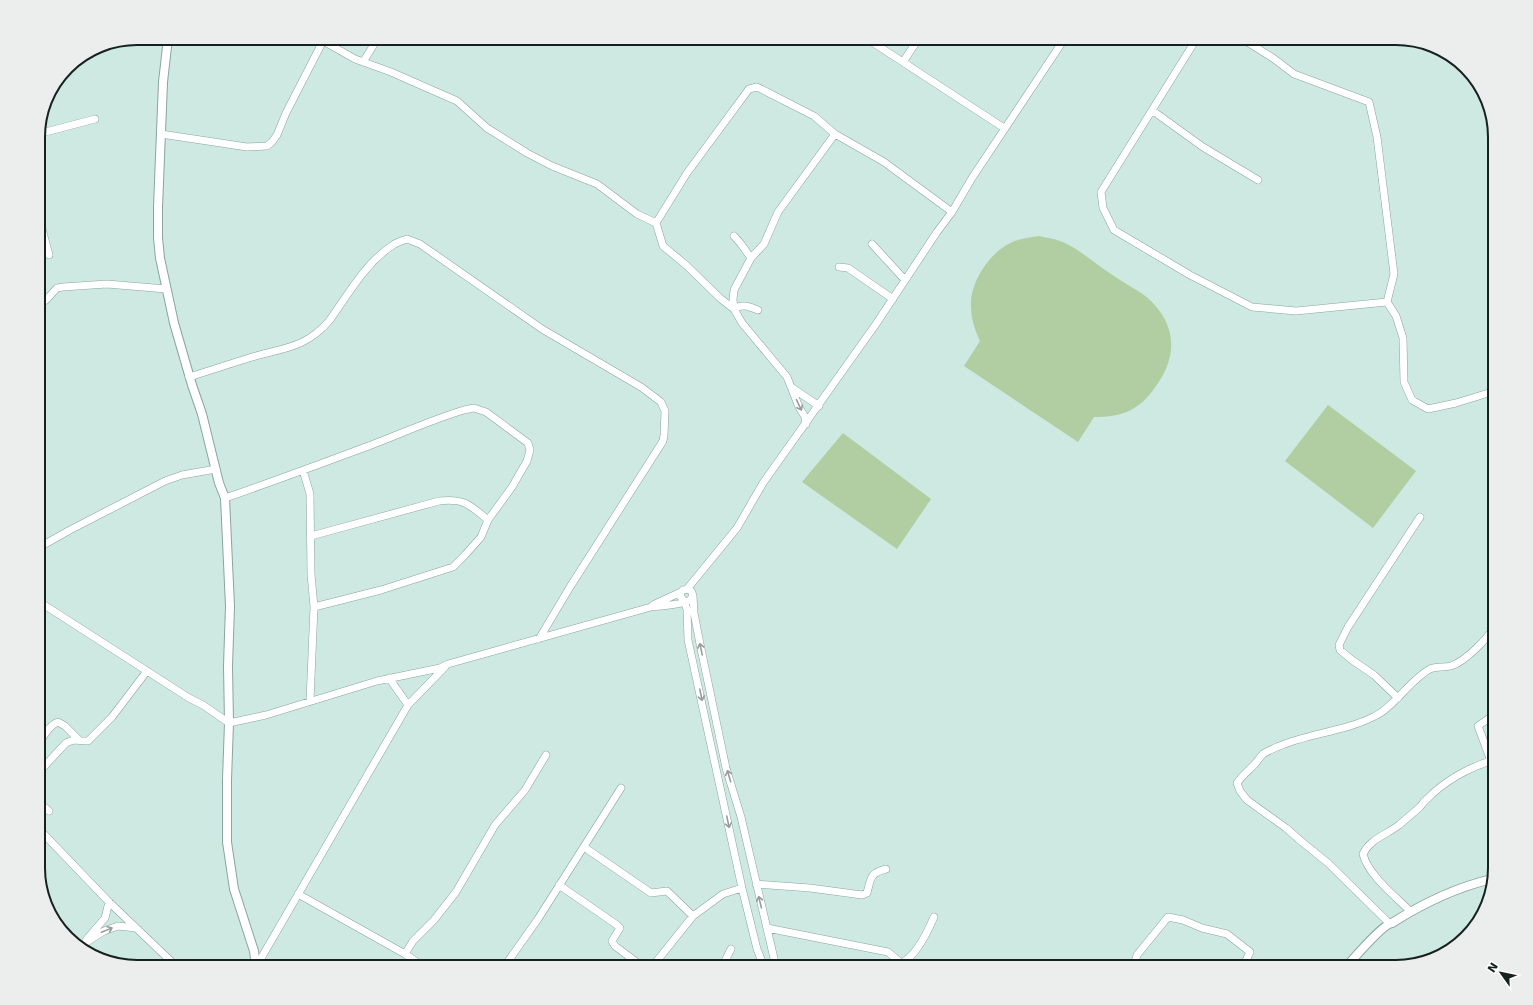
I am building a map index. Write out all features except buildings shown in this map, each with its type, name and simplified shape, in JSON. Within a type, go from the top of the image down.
[{"type":"main road","points":[[166,45],[163,82],[158,238],[166,289],[174,323],[189,377],[202,414],[219,483],[225,498],[230,606],[226,822],[229,862],[234,889],[254,951],[255,960]]},
{"type":"main road","points":[[1353,960],[1389,923],[1392,923],[1410,912],[1446,895],[1487,881]]},
{"type":"street","points":[[161,134],[247,146],[268,146],[277,135],[318,45]]},
{"type":"street","points":[[329,45],[355,59],[391,72],[457,101],[487,128],[527,153],[552,166],[597,184],[637,214],[656,223],[663,246],[734,309],[742,323],[787,377],[799,407],[805,417],[806,424]]},
{"type":"street","points":[[363,62],[374,45]]},
{"type":"street","points":[[877,45],[1004,128]]},
{"type":"street","points":[[903,62],[914,45]]},
{"type":"street","points":[[761,960],[757,949],[742,888],[688,640],[687,610],[685,602],[680,596],[737,528],[763,483],[819,406],[893,299],[952,212],[1004,128],[1060,45]]},
{"type":"street","points":[[1193,45],[1153,111],[1101,192],[1103,208],[1114,230],[1190,275],[1252,307],[1296,311],[1387,302]]},
{"type":"street","points":[[1252,45],[1294,74],[1369,102],[1377,137],[1394,274],[1387,302],[1396,316],[1403,338],[1404,382],[1412,400],[1428,409],[1456,403],[1488,393]]},
{"type":"street","points":[[656,223],[688,173],[749,89],[757,87],[814,116],[834,134],[884,162],[952,212]]},
{"type":"street","points":[[1153,111],[1203,147],[1258,180]]},
{"type":"street","points":[[45,132],[95,120]]},
{"type":"street","points":[[734,309],[734,290],[751,258],[764,244],[778,212],[834,134]]},
{"type":"street","points":[[734,236],[751,258]]},
{"type":"street","points":[[189,377],[250,357],[297,345],[307,340],[329,321],[359,278],[374,261],[393,244],[407,239],[420,244],[542,329],[641,387],[661,402],[665,411],[663,441],[570,587],[539,639]]},
{"type":"street","points":[[45,240],[49,255]]},
{"type":"street","points":[[872,244],[905,280]]},
{"type":"street","points":[[839,267],[848,268],[893,299]]},
{"type":"street","points":[[45,301],[57,288],[63,287],[107,284],[166,289]]},
{"type":"street","points":[[734,309],[738,306],[746,306],[758,310]]},
{"type":"street","points":[[791,386],[819,406]]},
{"type":"street","points":[[225,498],[464,410],[479,409],[486,412],[528,443],[530,450],[527,461],[512,487],[488,520],[481,537],[453,567],[381,590],[314,607]]},
{"type":"street","points":[[45,544],[165,481],[182,475],[216,469]]},
{"type":"street","points":[[303,470],[310,494],[311,574],[314,607],[310,701]]},
{"type":"street","points":[[311,536],[439,501],[453,499],[464,502],[488,520]]},
{"type":"street","points":[[1398,698],[1374,676],[1340,650],[1339,645],[1348,627],[1420,517]]},
{"type":"street","points":[[651,607],[657,602],[684,591],[691,591],[693,596],[699,638],[722,747],[749,848],[774,960]]},
{"type":"street","points":[[45,605],[229,723],[266,715],[389,678],[440,668],[448,664],[651,607],[685,602],[690,600],[693,596]]},
{"type":"street","points":[[1389,923],[1328,863],[1286,828],[1247,800],[1240,791],[1237,783],[1242,775],[1264,754],[1283,744],[1307,736],[1346,727],[1376,716],[1398,698],[1423,674],[1431,669],[1450,666],[1471,653],[1488,635]]},
{"type":"street","points":[[260,960],[408,705],[448,664]]},
{"type":"street","points":[[45,735],[54,723],[58,722],[65,726],[78,739],[84,741],[88,740],[112,717],[147,671]]},
{"type":"street","points":[[389,678],[408,705]]},
{"type":"street","points":[[1488,719],[1478,726],[1488,749]]},
{"type":"street","points":[[45,766],[66,743],[78,739]]},
{"type":"street","points":[[405,954],[413,941],[434,920],[456,892],[495,825],[525,790],[546,755]]},
{"type":"street","points":[[1410,912],[1367,865],[1363,854],[1366,848],[1374,840],[1397,826],[1422,806],[1424,801],[1451,779],[1488,763]]},
{"type":"street","points":[[509,960],[559,885],[620,788]]},
{"type":"street","points":[[45,808],[49,811]]},
{"type":"street","points":[[45,835],[109,902],[170,960]]},
{"type":"street","points":[[584,846],[652,893],[667,891],[693,916]]},
{"type":"street","points":[[756,884],[810,888],[862,895],[867,893],[871,876],[878,871],[886,869]]},
{"type":"street","points":[[559,885],[617,924],[620,928],[612,941],[615,946],[634,960]]},
{"type":"street","points":[[658,960],[693,916],[723,894],[742,888]]},
{"type":"street","points":[[298,894],[414,960]]},
{"type":"street","points":[[83,943],[104,918],[109,902]]},
{"type":"street","points":[[907,960],[928,932],[934,917]]},
{"type":"street","points":[[1136,960],[1137,955],[1168,917],[1183,920],[1202,928],[1227,934],[1250,952],[1246,960]]},
{"type":"street","points":[[84,943],[104,931],[118,926],[136,928]]},
{"type":"street","points":[[767,928],[888,952],[897,960]]},
{"type":"street","points":[[726,960],[731,949]]},
{"type":"green space","points":[[1039,236],[1059,240],[1071,246],[1142,294],[1160,311],[1170,332],[1171,353],[1168,364],[1163,375],[1150,394],[1137,406],[1122,414],[1094,417],[1078,442],[964,366],[980,341],[976,333],[971,306],[974,286],[979,276],[992,257],[1009,244],[1020,239]]},
{"type":"green space","points":[[1328,405],[1416,471],[1373,528],[1285,461]]},
{"type":"green space","points":[[843,433],[931,499],[897,549],[802,482]]}]
